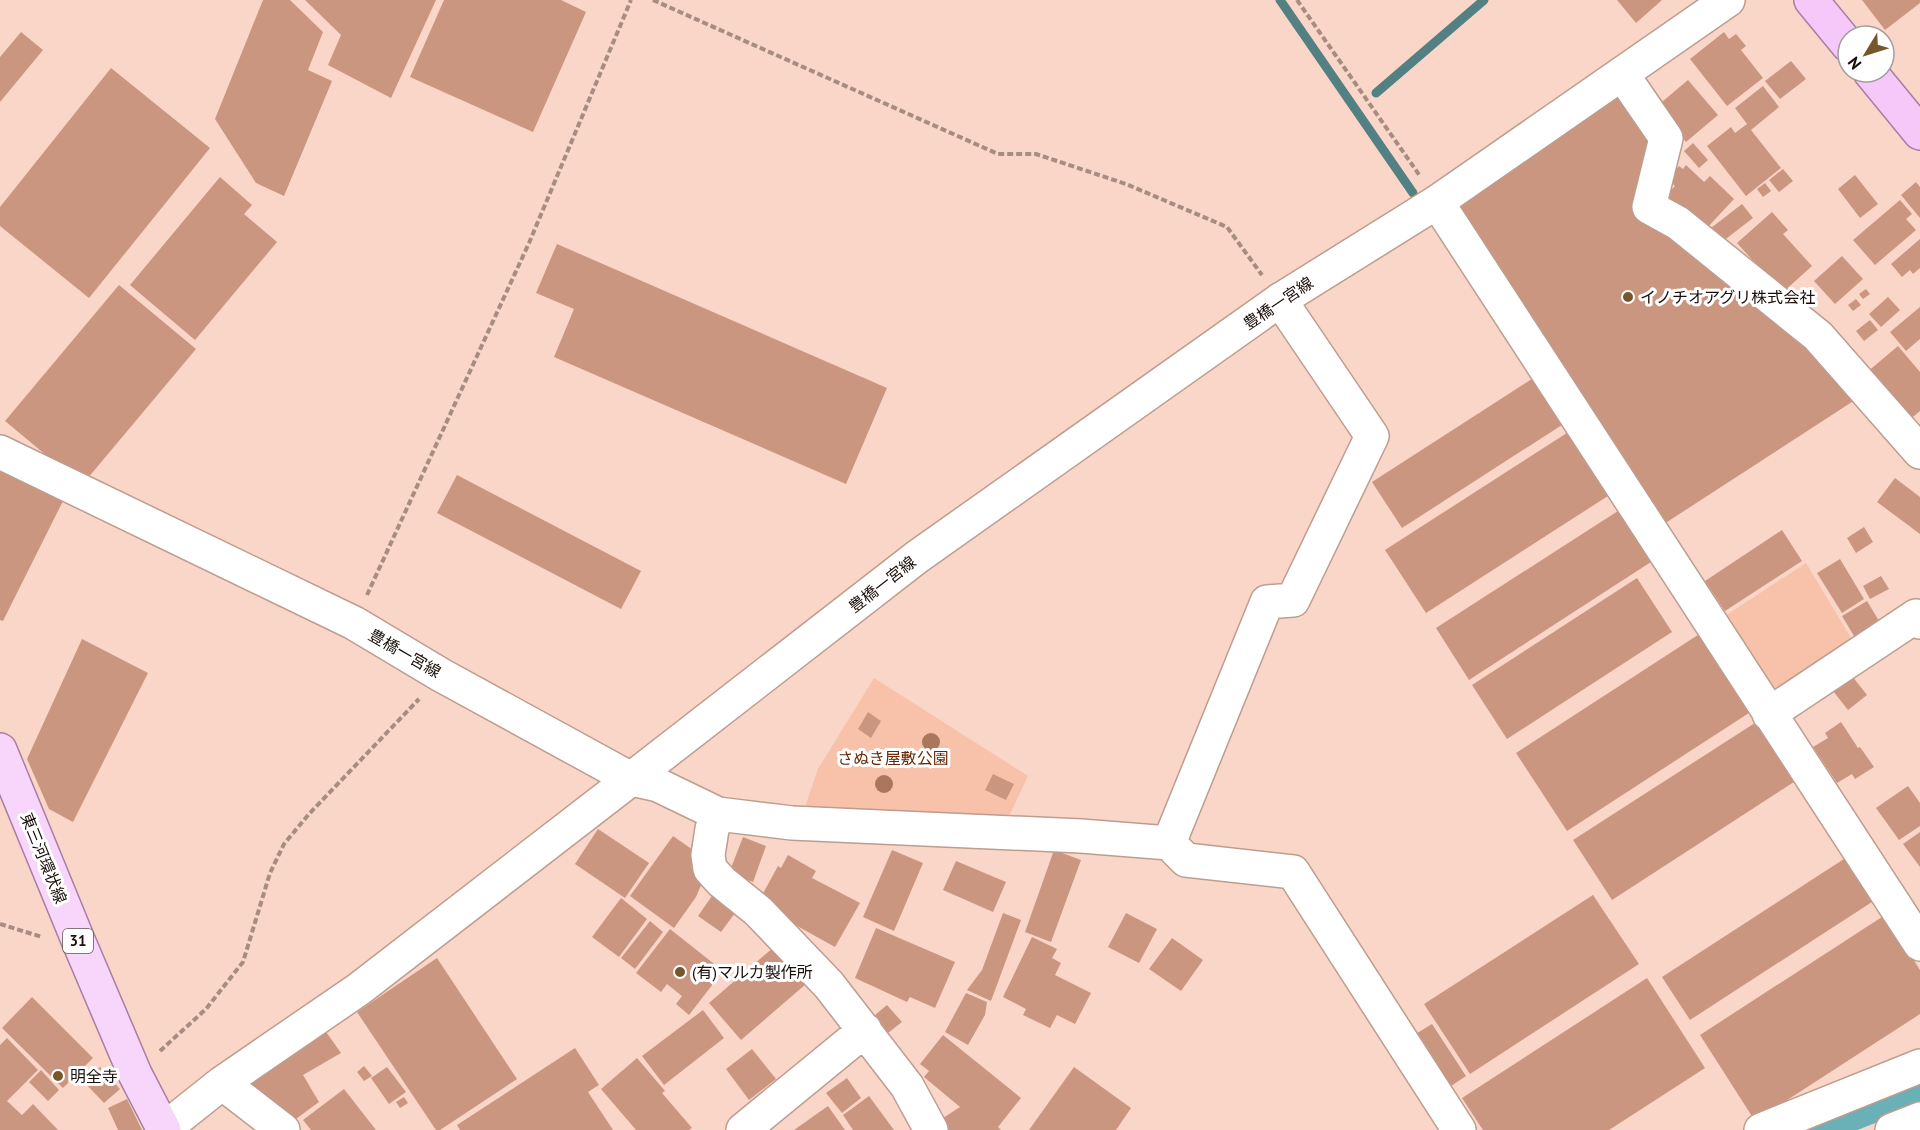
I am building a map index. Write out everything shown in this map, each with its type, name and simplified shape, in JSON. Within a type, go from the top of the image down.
[{"type":"highway","points":[[1811,0],[1836,30]]},
{"type":"highway","points":[[1880,84],[1920,133]]},
{"type":"main road","name":"東三河環状線","points":[[0,750],[135,1074],[164,1130]]},
{"type":"street","name":"豊橋一宮線","points":[[0,452],[354,623],[441,675],[631,779],[917,557],[1280,300],[1437,202],[1728,0]]},
{"type":"street","points":[[1622,74],[1666,138],[1648,207],[1678,223],[1818,336],[1920,452]]},
{"type":"street","points":[[1437,202],[1920,944]]},
{"type":"street","points":[[1169,843],[1268,602],[1293,600],[1372,436],[1280,300]]},
{"type":"street","points":[[1769,714],[1919,616]]},
{"type":"street","points":[[164,1130],[222,1083],[359,989],[631,779],[658,785],[718,814],[792,823],[1081,836],[1169,843],[1186,860],[1293,872],[1459,1130]]},
{"type":"street","points":[[718,814],[712,829],[708,855],[710,869],[722,882],[758,911],[829,985],[907,1086],[931,1130]]},
{"type":"street","points":[[744,1129],[865,1030]]},
{"type":"street","points":[[1761,1130],[1920,1066]]},
{"type":"street","points":[[222,1083],[283,1130]]},
{"type":"street","points":[[1892,1130],[1920,1119]]},
{"type":"path","points":[[354,623],[529,243],[631,0]]},
{"type":"path","points":[[652,0],[998,154],[1036,154],[1126,184],[1227,227],[1280,300]]},
{"type":"path","points":[[1297,0],[1437,202]]},
{"type":"path","points":[[135,1074],[206,1009],[243,962],[270,873],[284,844],[309,814],[441,675]]},
{"type":"green space","points":[[1806,563],[1854,643],[1784,690],[1770,686],[1725,616]]},
{"type":"green space","name":"さぬき屋敷公園","points":[[874,678],[1028,776],[1008,818],[809,811],[805,807],[818,769]]},
{"type":"building","points":[[263,0],[290,0],[323,32],[308,70],[332,81],[284,196],[256,183],[215,119]]},
{"type":"building","points":[[305,0],[436,0],[391,98],[328,65],[341,35]]},
{"type":"building","points":[[444,0],[561,0],[586,12],[533,132],[410,77]]},
{"type":"building","points":[[1617,0],[1662,0],[1636,23]]},
{"type":"building","points":[[1862,0],[1920,0],[1920,3],[1893,24],[1880,24]]},
{"type":"building","points":[[21,32],[43,50],[0,102],[0,57]]},
{"type":"building","points":[[1724,32],[1729,39],[1736,34],[1746,46],[1741,50],[1763,78],[1727,106],[1690,59]]},
{"type":"building","points":[[1791,61],[1806,79],[1780,99],[1765,81]]},
{"type":"building","points":[[111,68],[210,148],[89,298],[0,226],[0,207]]},
{"type":"building","points":[[1688,80],[1718,115],[1686,142],[1656,107]]},
{"type":"building","points":[[1763,86],[1779,107],[1751,130],[1781,168],[1746,196],[1707,146],[1731,127],[1735,133],[1747,124],[1735,108]]},
{"type":"building","points":[[1615,92],[1657,143],[1640,212],[1811,341],[1858,398],[1664,524],[1460,211],[1461,198]]},
{"type":"building","points":[[1693,143],[1708,160],[1699,168],[1684,151]]},
{"type":"building","points":[[1686,165],[1704,182],[1710,176],[1734,199],[1704,231],[1666,195],[1675,186],[1667,179],[1679,166],[1683,169]]},
{"type":"building","points":[[1783,169],[1793,181],[1779,192],[1769,180]]},
{"type":"building","points":[[1855,175],[1878,204],[1860,218],[1838,189]]},
{"type":"building","points":[[220,177],[252,205],[244,214],[277,242],[195,340],[130,285]]},
{"type":"building","points":[[1916,182],[1920,187],[1920,218],[1901,195]]},
{"type":"building","points":[[1765,183],[1771,191],[1763,197],[1757,189]]},
{"type":"building","points":[[1900,200],[1912,214],[1906,219],[1916,230],[1875,265],[1853,240]]},
{"type":"building","points":[[1742,204],[1753,218],[1722,242],[1711,228]]},
{"type":"building","points":[[1772,212],[1788,230],[1783,234],[1812,266],[1782,293],[1737,243]]},
{"type":"building","points":[[1920,239],[1920,268],[1913,274],[1910,270],[1902,277],[1891,264]]},
{"type":"building","points":[[557,244],[887,388],[846,484],[554,357],[574,309],[536,293]]},
{"type":"building","points":[[1842,256],[1863,279],[1835,304],[1814,281]]},
{"type":"building","points":[[119,285],[196,349],[82,485],[5,421]]},
{"type":"building","points":[[1866,289],[1870,294],[1863,299],[1859,294]]},
{"type":"building","points":[[1888,297],[1900,310],[1881,327],[1869,314]]},
{"type":"building","points":[[1856,299],[1861,305],[1853,311],[1848,305]]},
{"type":"building","points":[[1920,307],[1920,339],[1906,351],[1890,332]]},
{"type":"building","points":[[1870,320],[1878,330],[1864,341],[1856,331]]},
{"type":"building","points":[[1898,346],[1920,372],[1920,411],[1907,422],[1866,373]]},
{"type":"building","points":[[1535,377],[1565,423],[1402,528],[1372,482]]},
{"type":"building","points":[[1570,431],[1611,494],[1426,613],[1385,550]]},
{"type":"building","points":[[0,470],[63,501],[3,621],[0,620]]},
{"type":"building","points":[[457,475],[641,571],[621,609],[437,513]]},
{"type":"building","points":[[1895,478],[1920,497],[1920,534],[1877,502]]},
{"type":"building","points":[[1621,509],[1654,560],[1469,680],[1436,628]]},
{"type":"building","points":[[1864,527],[1873,542],[1856,553],[1847,538]]},
{"type":"building","points":[[1782,530],[1802,561],[1725,611],[1705,581]]},
{"type":"building","points":[[1840,559],[1864,599],[1842,613],[1817,573]]},
{"type":"building","points":[[1881,576],[1889,589],[1870,599],[1863,586]]},
{"type":"building","points":[[1637,578],[1672,632],[1507,739],[1472,685]]},
{"type":"building","points":[[1867,601],[1882,626],[1857,641],[1842,616]]},
{"type":"building","points":[[1701,633],[1752,711],[1567,831],[1516,753]]},
{"type":"building","points":[[82,639],[148,673],[73,822],[49,809],[27,759]]},
{"type":"building","points":[[1852,676],[1867,695],[1848,710],[1833,691]]},
{"type":"building","points":[[868,712],[881,721],[871,738],[858,729]]},
{"type":"building","points":[[1758,721],[1797,780],[1612,900],[1573,840]]},
{"type":"building","points":[[1841,722],[1874,767],[1855,779],[1852,774],[1837,783],[1813,747],[1828,738],[1825,733]]},
{"type":"building","points":[[993,774],[1014,784],[1006,800],[985,790]]},
{"type":"building","points":[[1908,786],[1920,803],[1920,826],[1899,840],[1876,808]]},
{"type":"building","points":[[598,829],[649,863],[625,898],[575,864]]},
{"type":"building","points":[[1920,832],[1920,867],[1903,844]]},
{"type":"building","points":[[673,836],[700,855],[691,867],[705,876],[696,897],[674,928],[630,896]]},
{"type":"building","points":[[743,837],[766,846],[753,882],[729,873]]},
{"type":"building","points":[[892,850],[923,863],[894,931],[863,917]]},
{"type":"building","points":[[1054,850],[1081,860],[1051,942],[1025,932]]},
{"type":"building","points":[[788,855],[816,871],[812,878],[860,903],[835,947],[763,907],[761,897],[778,866],[781,868]]},
{"type":"building","points":[[1847,857],[1875,900],[1690,1020],[1662,977]]},
{"type":"building","points":[[956,861],[1006,882],[993,912],[943,890]]},
{"type":"building","points":[[1593,895],[1639,964],[1470,1074],[1424,1004]]},
{"type":"building","points":[[712,896],[735,913],[721,932],[698,916]]},
{"type":"building","points":[[621,898],[647,919],[619,957],[592,937]]},
{"type":"building","points":[[1003,913],[1021,920],[991,1001],[967,990],[982,970]]},
{"type":"building","points":[[1126,913],[1157,929],[1139,963],[1108,947]]},
{"type":"building","points":[[1885,915],[1920,970],[1920,1014],[1755,1121],[1700,1035]]},
{"type":"building","points":[[650,921],[663,932],[635,969],[621,958]]},
{"type":"building","points":[[876,928],[955,962],[935,1008],[910,997],[907,1002],[855,978]]},
{"type":"building","name":"(有)マルカ製作所","points":[[670,929],[723,971],[689,1015],[676,1004],[682,996],[667,984],[661,992],[636,973]]},
{"type":"building","points":[[1032,937],[1057,949],[1052,958],[1061,963],[1055,975],[1091,993],[1075,1024],[1057,1015],[1050,1028],[1023,1015],[1026,1009],[1003,997]]},
{"type":"building","points":[[1172,938],[1203,960],[1181,991],[1149,969]]},
{"type":"building","points":[[774,947],[806,984],[741,1040],[709,1003]]},
{"type":"building","points":[[437,958],[517,1079],[440,1130],[436,1130],[357,1012]]},
{"type":"building","points":[[1647,978],[1705,1068],[1609,1130],[1483,1130],[1462,1098]]},
{"type":"building","points":[[966,993],[987,1002],[985,1015],[968,1045],[945,1032]]},
{"type":"building","points":[[32,997],[93,1058],[63,1088],[2,1028]]},
{"type":"building","points":[[887,1005],[902,1022],[888,1033],[875,1015]]},
{"type":"building","points":[[703,1010],[724,1038],[664,1085],[642,1056]]},
{"type":"building","points":[[1432,1024],[1466,1076],[1448,1088],[1414,1035]]},
{"type":"building","points":[[324,1029],[341,1053],[303,1075],[319,1102],[285,1127],[244,1089]]},
{"type":"building","points":[[943,1035],[1021,1098],[998,1127],[1001,1130],[949,1130],[943,1118],[960,1107],[924,1077],[929,1071],[920,1064]]},
{"type":"building","points":[[7,1038],[38,1070],[7,1101],[22,1115],[33,1104],[58,1130],[0,1130],[0,1045]]},
{"type":"building","points":[[575,1048],[599,1085],[588,1092],[613,1130],[460,1130],[457,1125]]},
{"type":"building","points":[[752,1049],[776,1079],[749,1100],[726,1069]]},
{"type":"building","points":[[637,1058],[665,1091],[662,1093],[692,1128],[689,1130],[636,1130],[601,1089]]},
{"type":"building","points":[[364,1066],[372,1076],[364,1081],[357,1072]]},
{"type":"building","points":[[100,1067],[120,1089],[104,1103],[84,1082]]},
{"type":"building","points":[[387,1067],[406,1092],[389,1104],[371,1078]]},
{"type":"building","points":[[1074,1067],[1131,1108],[1116,1130],[1029,1130]]},
{"type":"building","points":[[41,1070],[59,1090],[48,1101],[29,1082]]},
{"type":"building","points":[[847,1078],[861,1098],[842,1113],[826,1093]]},
{"type":"building","points":[[344,1089],[376,1130],[311,1130],[303,1120]]},
{"type":"building","points":[[869,1096],[894,1130],[853,1130],[843,1115]]},
{"type":"building","points":[[404,1097],[408,1103],[400,1108],[396,1102]]},
{"type":"building","points":[[127,1099],[142,1130],[118,1130],[108,1108]]},
{"type":"building","points":[[828,1106],[845,1130],[794,1130]]},
{"type":"waterway","points":[[1280,0],[1413,193]]},
{"type":"waterway","points":[[1376,93],[1484,0]]},
{"type":"waterway","points":[[1814,1130],[1920,1088]]},
{"type":"place","name":"イノチオアグリ株式会社","points":[[1628,297]]},
{"type":"place","name":"(有)マルカ製作所","points":[[680,972]]},
{"type":"place","name":"明全寺","points":[[58,1076]]}]
